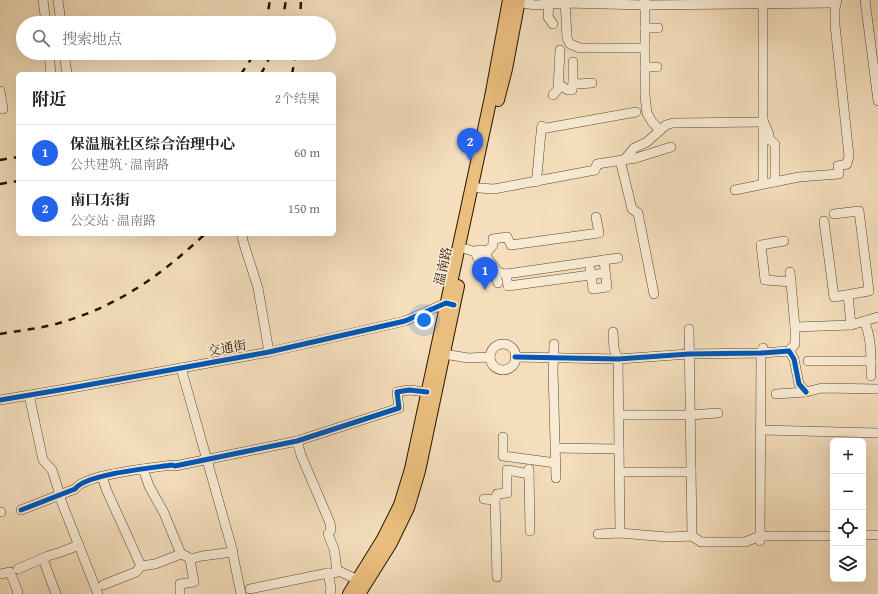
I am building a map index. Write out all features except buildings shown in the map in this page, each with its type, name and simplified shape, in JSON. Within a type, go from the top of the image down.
[{"type":"main road","name":"温南路","points":[[359,594],[391,543],[408,508],[420,471],[444,354],[450,304],[479,253],[479,188],[506,69],[516,1]]},
{"type":"main road","name":"温南路","points":[[349,594],[383,539],[400,505],[411,469],[427,392],[450,304],[491,97],[516,1]]},
{"type":"street","points":[[43,0],[45,16]]},
{"type":"street","points":[[58,0],[59,16]]},
{"type":"street","points":[[865,0],[878,101]]},
{"type":"street","points":[[516,1],[536,5],[565,2],[836,2],[835,25],[849,156],[847,164],[838,166],[839,174],[799,177],[735,190]]},
{"type":"street","points":[[565,2],[567,38],[570,44],[580,48],[645,48]]},
{"type":"street","points":[[761,2],[763,9],[763,184]]},
{"type":"street","points":[[645,3],[645,96],[647,114],[660,130]]},
{"type":"street","points":[[549,4],[548,17],[553,24]]},
{"type":"street","points":[[645,28],[658,28]]},
{"type":"street","points":[[553,95],[558,89],[558,50],[565,50],[570,44]]},
{"type":"street","points":[[50,60],[51,72]]},
{"type":"street","points":[[65,60],[67,72]]},
{"type":"street","points":[[558,84],[568,90],[572,90],[574,82],[573,62]]},
{"type":"street","points":[[645,67],[657,67]]},
{"type":"street","points":[[574,82],[578,84],[592,83]]},
{"type":"street","points":[[0,91],[3,110]]},
{"type":"street","points":[[536,182],[540,157],[539,149],[542,127],[572,120],[630,111]]},
{"type":"street","points":[[764,122],[769,134],[769,139],[775,144],[775,182]]},
{"type":"street","points":[[623,159],[634,148],[647,142],[666,125],[673,123],[764,122]]},
{"type":"street","points":[[479,188],[494,189],[595,170],[597,164],[636,158],[671,147]]},
{"type":"street","points":[[623,159],[632,209],[638,213],[654,294]]},
{"type":"street","points":[[824,221],[834,297],[869,291],[859,211],[834,214]]},
{"type":"street","points":[[596,217],[599,233],[511,244],[507,237],[493,239],[494,245],[479,253],[502,273],[508,286],[605,273]]},
{"type":"street","points":[[243,236],[258,288],[269,352]]},
{"type":"street","points":[[515,357],[618,359],[689,354],[789,351],[795,344],[795,327],[790,277],[765,280],[761,244],[784,241]]},
{"type":"street","points":[[498,283],[496,275],[502,273],[618,258]]},
{"type":"street","points":[[589,262],[593,289],[607,287],[604,260]]},
{"type":"street","points":[[848,295],[851,325]]},
{"type":"street","name":"交通街","points":[[0,400],[269,352],[404,321],[450,304]]},
{"type":"street","points":[[795,327],[851,325],[878,317]]},
{"type":"street","points":[[864,321],[868,330],[871,376]]},
{"type":"street","points":[[689,329],[692,536]]},
{"type":"street","points":[[613,332],[614,349],[618,359],[620,533]]},
{"type":"street","points":[[554,344],[553,370],[556,478]]},
{"type":"street","points":[[500,345],[505,345],[512,349],[515,357],[513,364],[503,370],[495,368],[492,365],[490,357],[493,349],[500,345]]},
{"type":"street","points":[[760,539],[762,351]]},
{"type":"street","points":[[789,351],[794,359],[799,384],[806,392]]},
{"type":"street","points":[[444,354],[468,358],[490,357]]},
{"type":"street","points":[[808,362],[871,362]]},
{"type":"street","points":[[181,368],[233,552],[241,594]]},
{"type":"street","points":[[776,394],[806,392],[822,388],[878,389]]},
{"type":"street","points":[[21,510],[60,494],[75,490],[78,485],[102,476],[172,465],[175,466],[297,441],[399,408],[396,392],[409,390],[427,392]]},
{"type":"street","points":[[29,395],[43,460],[52,470],[60,498],[98,594]]},
{"type":"street","points":[[619,416],[690,416],[718,413]]},
{"type":"street","points":[[760,430],[878,433]]},
{"type":"street","points":[[503,437],[503,456],[556,463]]},
{"type":"street","points":[[297,441],[301,455],[330,523],[331,530],[328,534],[334,549],[337,570]]},
{"type":"street","points":[[555,448],[619,449]]},
{"type":"street","points":[[529,460],[530,531]]},
{"type":"street","points":[[143,469],[148,486],[164,513],[181,554],[190,560],[194,582],[180,584],[180,594]]},
{"type":"street","points":[[497,577],[495,500],[497,494],[507,493],[507,470],[529,474]]},
{"type":"street","points":[[619,472],[691,472]]},
{"type":"street","points":[[102,476],[106,489],[141,566]]},
{"type":"street","points":[[484,499],[495,500]]},
{"type":"street","points":[[598,534],[620,533],[668,537],[692,536],[701,542],[745,542],[760,539],[830,536]]},
{"type":"street","points":[[866,535],[878,535]]},
{"type":"street","points":[[18,569],[78,545]]},
{"type":"street","points":[[190,560],[202,556],[233,552]]},
{"type":"street","points":[[103,586],[136,572],[141,566],[155,564],[181,554]]},
{"type":"street","points":[[42,559],[56,594]]},
{"type":"street","points":[[337,570],[358,580]]},
{"type":"street","points":[[250,589],[328,573],[335,573],[337,570]]},
{"type":"street","points":[[0,574],[10,572],[18,592],[17,594]]},
{"type":"street","points":[[328,573],[331,588],[330,594]]},
{"type":"railway","points":[[267,16],[270,0]]},
{"type":"railway","points":[[283,16],[286,0]]},
{"type":"railway","points":[[300,16],[301,0]]},
{"type":"railway","points":[[242,72],[250,60]]},
{"type":"railway","points":[[262,72],[268,60]]},
{"type":"railway","points":[[292,72],[295,60]]},
{"type":"railway","points":[[0,160],[16,157]]},
{"type":"railway","points":[[0,184],[16,181]]},
{"type":"railway","points":[[0,334],[58,323],[87,314],[106,305],[141,286],[173,262],[203,236]]},
{"type":"cycle path","points":[[0,400],[269,352],[405,321],[446,303],[454,305]]},
{"type":"cycle path","points":[[515,357],[618,359],[689,354],[789,351],[794,359],[799,384],[806,392]]},
{"type":"cycle path","points":[[21,510],[75,489],[81,484],[92,479],[120,472],[172,465],[175,466],[297,441],[399,408],[397,392],[409,390],[427,392]]},
{"type":"place","name":"南口东街","points":[[470,161]]},
{"type":"place","name":"保温瓶社区综合治理中心","points":[[485,290]]}]
